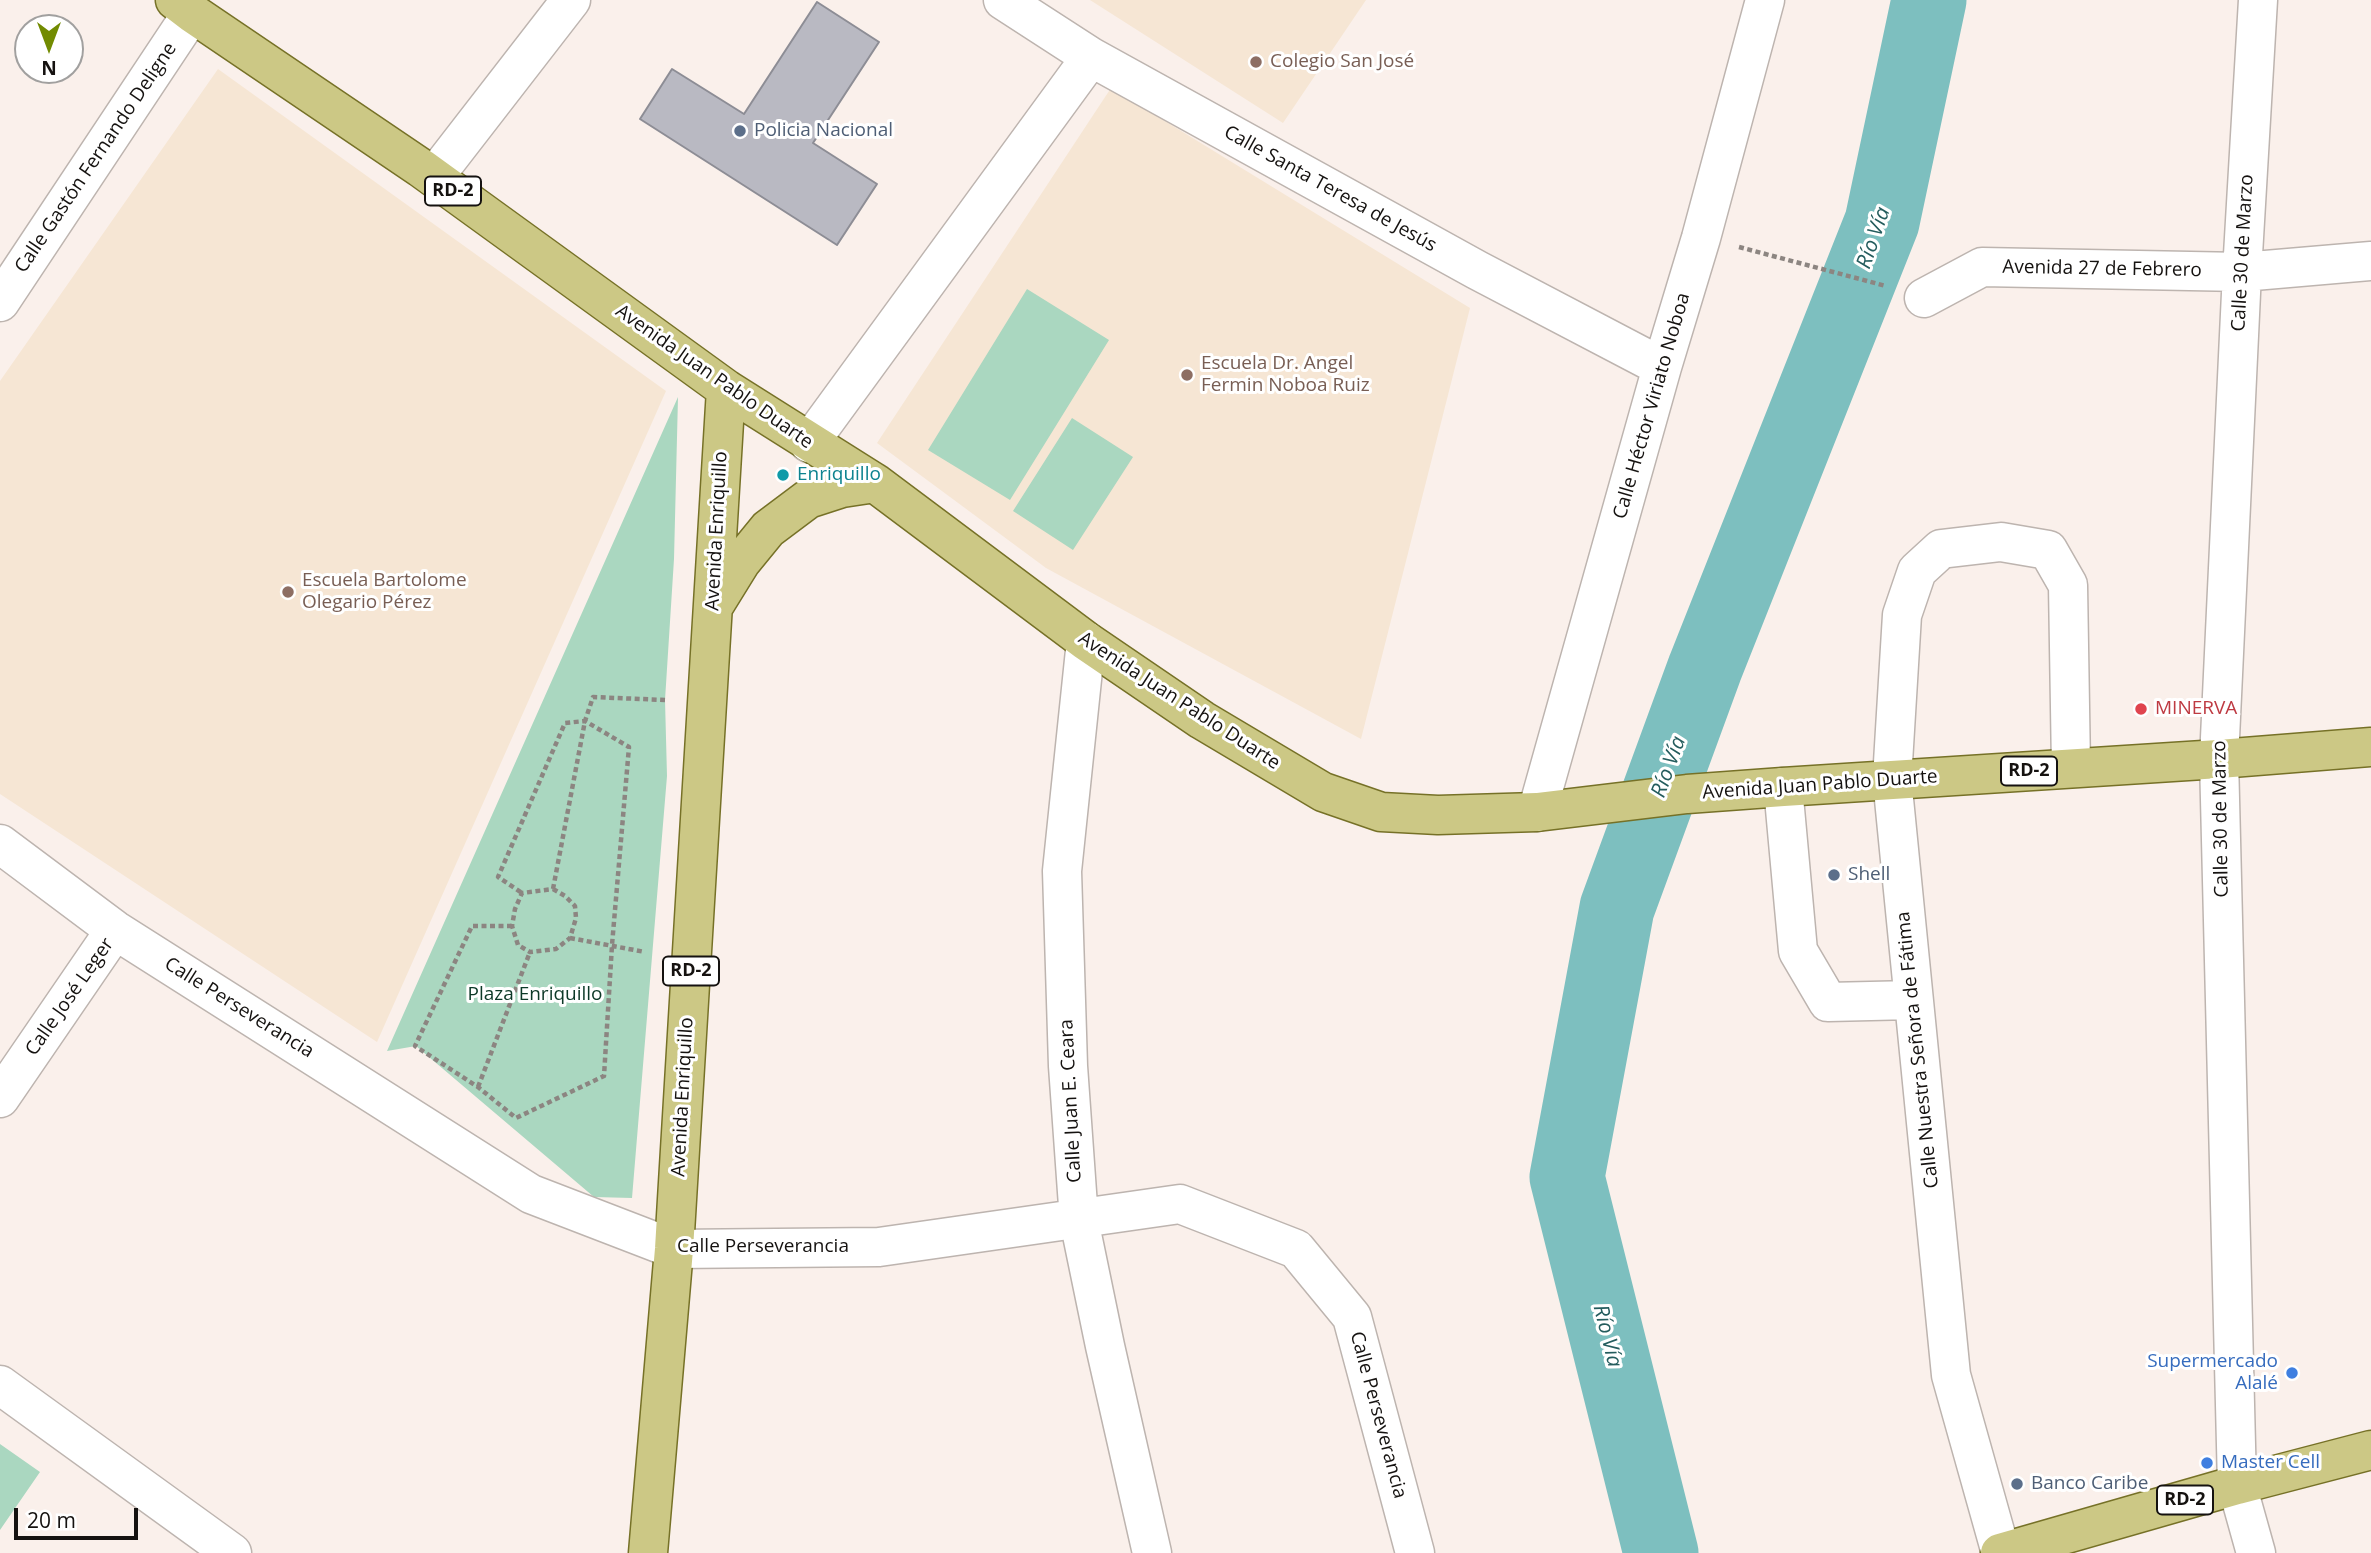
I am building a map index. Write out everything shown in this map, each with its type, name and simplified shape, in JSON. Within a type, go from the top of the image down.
[{"type":"main road","name":"Avenida Juan Pablo Duarte","points":[[184,7],[434,177],[726,389],[875,483],[1086,641],[1202,720],[1323,792],[1381,812],[1438,815],[1537,812],[1687,794],[2371,747]]},
{"type":"main road","name":"Avenida Enriquillo","points":[[648,1553],[674,1249],[726,389]]},
{"type":"main road","name":"RD-2","points":[[713,608],[741,562],[768,528],[808,499],[842,488],[875,483]]},
{"type":"main road","name":"RD-2","points":[[2001,1553],[2237,1485],[2371,1450]]},
{"type":"street","points":[[434,177],[571,0]]},
{"type":"street","name":"Calle Santa Teresa de Jesús","points":[[1003,0],[1091,57],[1477,270],[1662,367]]},
{"type":"street","name":"Calle Héctor Viriato Noboa","points":[[1537,812],[1701,238],[1765,0]]},
{"type":"street","name":"Calle 30 de Marzo","points":[[2256,1553],[2237,1485],[2219,759],[2258,0]]},
{"type":"street","name":"Calle Gastón Fernando Deligne","points":[[0,302],[184,7]]},
{"type":"street","points":[[809,443],[1091,57]]},
{"type":"street","name":"Avenida 27 de Febrero","points":[[1924,298],[1982,268],[2242,272],[2371,261]]},
{"type":"street","name":"Calle Nuestra Señora de Fátima","points":[[2001,1553],[1951,1375],[1892,779],[1902,615],[1917,572],[1941,549],[2001,542],[2048,550],[2068,585],[2071,768]]},
{"type":"street","name":"Calle Juan E. Ceara","points":[[1086,641],[1062,871],[1068,1066],[1079,1220],[1152,1553]]},
{"type":"street","points":[[1783,787],[1798,951],[1828,1002],[1913,1000]]},
{"type":"street","name":"Calle Perseverancia","points":[[0,844],[115,930],[531,1194],[674,1249],[879,1247],[1180,1204],[1296,1249],[1352,1317],[1415,1553]]},
{"type":"street","name":"Calle José Leger","points":[[0,1098],[115,930]]},
{"type":"street","points":[[0,1385],[232,1553]]},
{"type":"path","points":[[1761,251],[1884,285]]},
{"type":"path","points":[[553,889],[584,721],[593,697],[664,700]]},
{"type":"path","points":[[512,926],[472,926],[415,1046],[478,1087],[516,1118],[604,1076],[629,747],[584,721],[565,723],[498,877],[522,893],[553,889],[565,895],[575,906],[576,918],[570,938],[556,949],[530,952],[518,945],[512,926],[514,909],[522,893]]},
{"type":"path","points":[[570,938],[645,952]]},
{"type":"path","points":[[478,1087],[530,952]]},
{"type":"shaded area","name":"Colegio San José","points":[[1090,0],[1366,0],[1283,123]]},
{"type":"shaded area","name":"Escuela Bartolome Olegario Pérez","points":[[218,69],[666,391],[377,1042],[0,794],[0,381]]},
{"type":"shaded area","name":"Escuela Dr. Angel Fermin Noboa Ruiz","points":[[1111,88],[1470,308],[1361,739],[1046,568],[877,443]]},
{"type":"green space","points":[[1027,289],[1109,340],[1010,500],[928,450]]},
{"type":"green space","name":"Plaza Enriquillo","points":[[678,397],[674,559],[665,700],[667,776],[632,1198],[594,1197],[416,1046],[387,1051]]},
{"type":"green space","points":[[1072,418],[1133,457],[1073,550],[1013,511]]},
{"type":"green space","points":[[0,1444],[40,1472],[0,1530]]},
{"type":"building","name":"Policia Nacional","points":[[817,2],[879,42],[813,143],[877,184],[837,245],[640,119],[672,69],[744,114]]},
{"type":"waterway","name":"Río Vía","points":[[1661,1553],[1567,1177],[1617,908],[1705,668],[1882,222],[1929,0]]},
{"type":"place","name":"Colegio San José","points":[[1256,62]]},
{"type":"place","name":"Policia Nacional","points":[[740,131]]},
{"type":"place","name":"Escuela Dr. Angel Fermin Noboa Ruiz","points":[[1187,375]]},
{"type":"place","name":"Enriquillo","points":[[783,475]]},
{"type":"place","name":"Escuela Bartolome Olegario Pérez","points":[[288,592]]},
{"type":"place","name":"MINERVA","points":[[2141,709]]},
{"type":"place","name":"Shell","points":[[1834,875]]},
{"type":"place","name":"Supermercado Alalé","points":[[2292,1373]]},
{"type":"place","name":"Master Cell","points":[[2207,1463]]},
{"type":"place","name":"Banco Caribe","points":[[2017,1484]]}]
